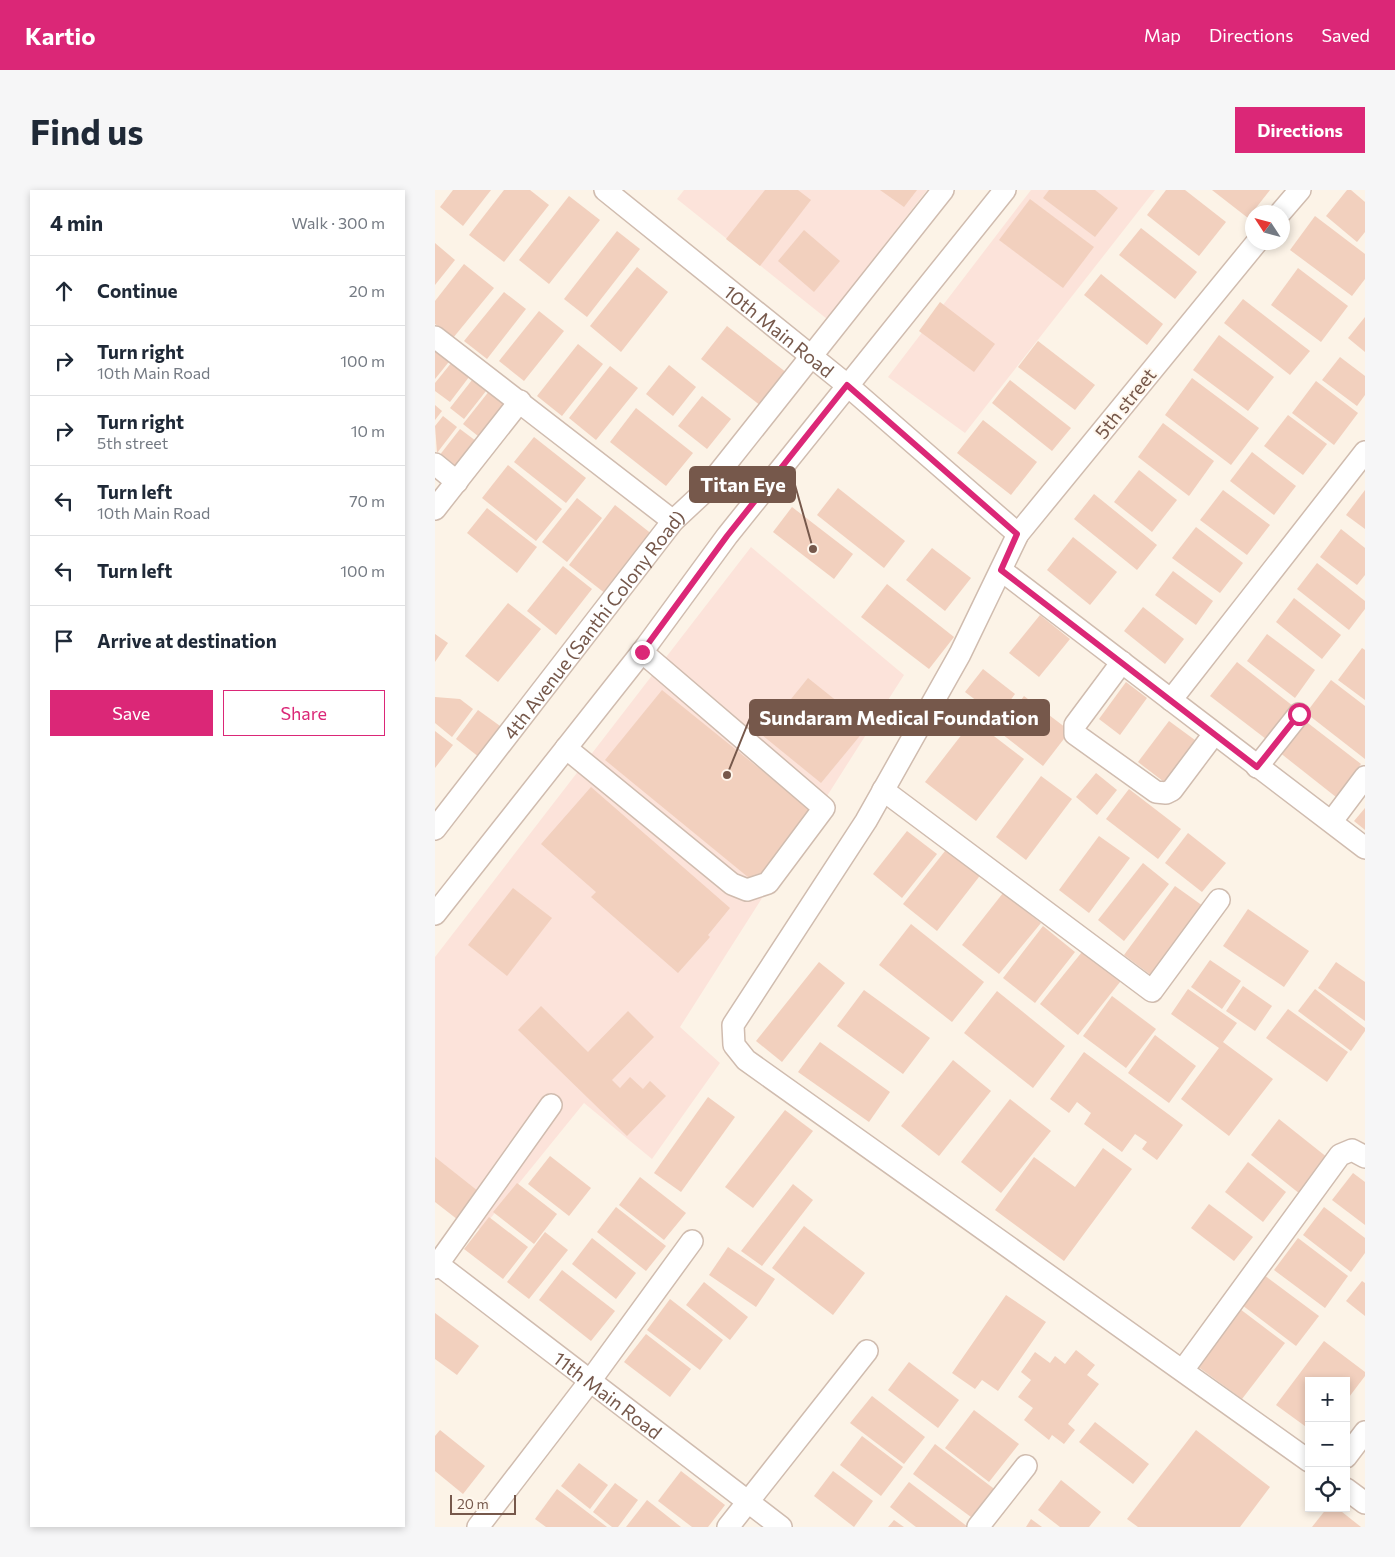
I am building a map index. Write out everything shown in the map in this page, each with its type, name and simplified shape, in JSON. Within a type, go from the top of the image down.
[{"type":"street","name":"10th Main Road","points":[[605,190],[847,385],[1017,534]]},
{"type":"street","name":"4th Avenue (Santhi Colony Road)","points":[[435,829],[673,521],[702,494],[810,355],[943,190]]},
{"type":"street","points":[[435,914],[642,652],[727,536],[1005,190]]},
{"type":"street","points":[[1287,205],[1300,190]]},
{"type":"street","name":"5th street","points":[[1250,250],[1017,534],[960,654],[866,821],[733,1025],[734,1045],[754,1066],[1305,1458]]},
{"type":"street","points":[[435,337],[673,521]]},
{"type":"street","points":[[435,509],[520,401]]},
{"type":"street","points":[[1171,700],[1365,452]]},
{"type":"street","points":[[435,464],[457,482]]},
{"type":"street","points":[[1001,570],[1257,767],[1332,820],[1365,848]]},
{"type":"street","points":[[566,748],[732,884],[747,890],[768,883],[824,808],[642,652]]},
{"type":"street","points":[[1123,662],[1075,725],[1075,734],[1156,792],[1162,794],[1172,790],[1214,734]]},
{"type":"street","points":[[1257,767],[1299,714]]},
{"type":"street","points":[[1332,820],[1365,777]]},
{"type":"street","points":[[883,790],[1152,991],[1219,900]]},
{"type":"street","points":[[436,1265],[551,1105]]},
{"type":"street","points":[[1183,1370],[1340,1154],[1352,1150],[1365,1157]]},
{"type":"street","points":[[478,1527],[590,1381],[692,1241]]},
{"type":"street","name":"11th Main Road","points":[[436,1265],[781,1527]]},
{"type":"street","points":[[728,1527],[867,1351]]},
{"type":"street","points":[[1350,1452],[1365,1432]]},
{"type":"street","points":[[978,1527],[1026,1466]]},
{"type":"street","points":[[1350,1492],[1365,1503]]},
{"type":"shaded area","points":[[684,190],[927,190],[827,319],[677,199]]},
{"type":"shaded area","points":[[1031,190],[1155,190],[965,433],[888,377]]},
{"type":"shaded area","points":[[751,547],[904,675],[680,1027],[720,1063],[652,1159],[584,1103],[481,1230],[435,1200],[435,957]]},
{"type":"building","points":[[453,190],[491,190],[463,226],[440,207]]},
{"type":"building","points":[[504,190],[530,190],[549,205],[504,262],[469,235]]},
{"type":"building","points":[[765,190],[798,190],[811,200],[760,266],[726,239]]},
{"type":"building","points":[[880,190],[917,190],[904,207]]},
{"type":"building","points":[[1049,190],[1095,190],[1118,208],[1095,237],[1043,198]]},
{"type":"building","points":[[1166,190],[1185,190],[1226,222],[1199,256],[1147,215]]},
{"type":"building","points":[[1212,190],[1270,190],[1258,205],[1245,205],[1245,216]]},
{"type":"building","points":[[1347,190],[1351,190],[1365,202],[1365,232],[1357,242],[1326,216]]},
{"type":"building","points":[[569,196],[600,220],[549,284],[519,260]]},
{"type":"building","points":[[1030,199],[1094,247],[1063,288],[999,240]]},
{"type":"building","points":[[1315,216],[1365,254],[1365,279],[1352,296],[1290,250]]},
{"type":"building","points":[[1141,228],[1197,272],[1175,299],[1119,255]]},
{"type":"building","points":[[804,230],[840,261],[814,292],[778,261]]},
{"type":"building","points":[[617,231],[640,249],[587,317],[564,299]]},
{"type":"building","points":[[435,243],[455,260],[435,285]]},
{"type":"building","points":[[464,264],[494,288],[453,338],[435,324],[435,301]]},
{"type":"building","points":[[637,267],[668,292],[621,352],[590,326]]},
{"type":"building","points":[[1298,268],[1348,306],[1321,342],[1271,305]]},
{"type":"building","points":[[1101,274],[1163,324],[1147,345],[1084,295]]},
{"type":"building","points":[[504,292],[526,309],[487,359],[464,341]]},
{"type":"building","points":[[1243,299],[1310,351],[1290,375],[1224,323]]},
{"type":"building","points":[[940,302],[995,344],[974,372],[919,331]]},
{"type":"building","points":[[539,311],[564,331],[524,381],[499,361]]},
{"type":"building","points":[[1365,317],[1365,352],[1348,338]]},
{"type":"building","points":[[727,326],[787,373],[761,406],[701,359]]},
{"type":"building","points":[[1219,335],[1274,377],[1248,411],[1193,370]]},
{"type":"building","points":[[1038,341],[1095,385],[1075,410],[1018,367]]},
{"type":"building","points":[[578,344],[603,364],[562,416],[537,396]]},
{"type":"building","points":[[435,349],[452,358],[435,379]]},
{"type":"building","points":[[1340,357],[1365,376],[1365,395],[1357,406],[1322,380]]},
{"type":"building","points":[[452,362],[469,377],[450,402],[435,391],[435,383]]},
{"type":"building","points":[[669,365],[696,387],[673,416],[646,394]]},
{"type":"building","points":[[610,366],[638,388],[596,440],[569,418]]},
{"type":"building","points":[[1192,378],[1259,428],[1231,465],[1165,415]]},
{"type":"building","points":[[472,380],[486,391],[464,419],[450,408]]},
{"type":"building","points":[[1010,380],[1071,428],[1052,451],[992,403]]},
{"type":"building","points":[[1316,381],[1358,413],[1334,445],[1292,413]]},
{"type":"building","points":[[490,390],[510,406],[483,440],[463,424]]},
{"type":"building","points":[[702,396],[731,419],[707,449],[678,426]]},
{"type":"building","points":[[435,405],[442,411],[435,420]]},
{"type":"building","points":[[636,408],[693,453],[666,486],[610,442]]},
{"type":"building","points":[[1288,415],[1327,444],[1303,475],[1264,446]]},
{"type":"building","points":[[443,416],[457,427],[437,453],[435,426]]},
{"type":"building","points":[[983,420],[1037,462],[1011,495],[957,453]]},
{"type":"building","points":[[1163,423],[1214,461],[1189,496],[1138,457]]},
{"type":"building","points":[[460,429],[480,444],[459,471],[439,456]]},
{"type":"building","points":[[534,437],[586,478],[566,503],[514,462]]},
{"type":"building","points":[[1252,452],[1296,486],[1274,515],[1230,481]]},
{"type":"building","points":[[508,465],[562,509],[536,541],[482,498]]},
{"type":"building","points":[[1139,470],[1177,500],[1152,532],[1114,502]]},
{"type":"building","points":[[838,488],[905,541],[884,568],[817,515]]},
{"type":"building","points":[[1223,490],[1270,525],[1247,555],[1200,520]]},
{"type":"building","points":[[1365,490],[1365,529],[1346,515]]},
{"type":"building","points":[[1094,494],[1157,545],[1137,570],[1074,519]]},
{"type":"building","points":[[577,498],[602,518],[567,562],[542,542]]},
{"type":"building","points":[[615,505],[653,535],[606,594],[569,565]]},
{"type":"building","points":[[792,507],[853,554],[834,579],[773,532]]},
{"type":"building","points":[[487,508],[537,547],[517,573],[467,533]]},
{"type":"building","points":[[1196,527],[1243,563],[1220,593],[1172,558]]},
{"type":"building","points":[[1341,529],[1365,548],[1365,575],[1357,585],[1320,557]]},
{"type":"building","points":[[1073,537],[1117,572],[1090,605],[1047,570]]},
{"type":"building","points":[[932,548],[971,578],[945,611],[906,580]]},
{"type":"building","points":[[1317,563],[1365,601],[1365,609],[1349,630],[1297,589]]},
{"type":"building","points":[[563,566],[592,589],[556,635],[527,611]]},
{"type":"building","points":[[1173,571],[1213,601],[1196,625],[1155,595]]},
{"type":"building","points":[[887,584],[954,637],[929,669],[861,617]]},
{"type":"building","points":[[1294,598],[1341,635],[1322,659],[1276,622]]},
{"type":"building","points":[[508,603],[541,629],[498,682],[465,656]]},
{"type":"building","points":[[1143,607],[1184,639],[1165,664],[1124,631]]},
{"type":"building","points":[[1040,615],[1070,639],[1039,677],[1009,653]]},
{"type":"building","points":[[435,634],[448,643],[435,662]]},
{"type":"building","points":[[1267,634],[1315,670],[1295,698],[1247,661]]},
{"type":"building","points":[[1362,648],[1365,650],[1365,700],[1338,680]]},
{"type":"building","points":[[1237,662],[1293,706],[1266,739],[1210,696]]},
{"type":"building","points":[[983,669],[1015,694],[998,717],[965,692]]},
{"type":"building","points":[[808,678],[868,726],[821,783],[762,735]]},
{"type":"building","points":[[1331,680],[1365,706],[1365,759],[1306,713]]},
{"type":"building","points":[[1126,682],[1147,698],[1120,735],[1099,719]]},
{"type":"building","points":[[662,690],[812,811],[754,882],[605,760]]},
{"type":"building","points":[[1024,696],[1070,731],[1043,766],[998,731]]},
{"type":"building","points":[[435,697],[460,699],[473,709],[452,737],[435,723]]},
{"type":"building","points":[[478,710],[507,731],[484,761],[456,739]]},
{"type":"building","points":[[973,720],[1024,759],[976,821],[925,782]]},
{"type":"building","points":[[1304,720],[1361,764],[1336,797],[1279,752]]},
{"type":"building","points":[[1169,721],[1199,743],[1168,785],[1138,762]]},
{"type":"building","points":[[435,731],[453,745],[435,768]]},
{"type":"building","points":[[1096,773],[1117,790],[1097,815],[1076,797]]},
{"type":"building","points":[[1041,776],[1072,799],[1026,860],[996,837]]},
{"type":"building","points":[[591,787],[730,908],[708,935],[710,937],[678,973],[591,897],[596,892],[541,844]]},
{"type":"building","points":[[1129,789],[1181,829],[1158,859],[1106,819]]},
{"type":"building","points":[[1365,808],[1365,830],[1354,821]]},
{"type":"building","points":[[907,831],[937,854],[902,898],[873,874]]},
{"type":"building","points":[[1188,833],[1226,863],[1202,892],[1165,863]]},
{"type":"building","points":[[1099,836],[1130,858],[1089,913],[1059,890]]},
{"type":"building","points":[[949,846],[982,873],[937,931],[903,904]]},
{"type":"building","points":[[1143,863],[1169,884],[1124,941],[1098,920]]},
{"type":"building","points":[[1175,886],[1203,906],[1152,976],[1124,955]]},
{"type":"building","points":[[513,888],[552,918],[507,976],[468,945]]},
{"type":"building","points":[[1003,893],[1041,923],[999,974],[962,945]]},
{"type":"building","points":[[1248,909],[1309,951],[1284,987],[1223,946]]},
{"type":"building","points":[[911,924],[984,982],[952,1022],[879,965]]},
{"type":"building","points":[[1043,926],[1075,952],[1035,1003],[1003,978]]},
{"type":"building","points":[[1086,947],[1124,977],[1078,1035],[1040,1004]]},
{"type":"building","points":[[1210,960],[1241,981],[1222,1009],[1191,987]]},
{"type":"building","points":[[819,962],[845,983],[782,1062],[756,1041]]},
{"type":"building","points":[[1336,962],[1365,982],[1365,1021],[1318,988]]},
{"type":"building","points":[[1243,986],[1272,1006],[1255,1031],[1226,1011]]},
{"type":"building","points":[[1188,989],[1237,1023],[1223,1042],[1273,1079],[1229,1136],[1181,1099],[1219,1048],[1171,1014]]},
{"type":"building","points":[[1315,989],[1365,1028],[1365,1031],[1351,1051],[1298,1011]]},
{"type":"building","points":[[864,990],[930,1038],[903,1074],[837,1026]]},
{"type":"building","points":[[997,991],[1065,1046],[1033,1088],[964,1033]]},
{"type":"building","points":[[1112,996],[1156,1029],[1126,1068],[1083,1036]]},
{"type":"building","points":[[541,1006],[588,1052],[628,1011],[654,1037],[612,1080],[620,1088],[630,1077],[643,1089],[650,1081],[666,1096],[627,1136],[518,1030]]},
{"type":"building","points":[[1288,1009],[1348,1052],[1327,1082],[1266,1038]]},
{"type":"building","points":[[1155,1035],[1196,1066],[1169,1103],[1128,1073]]},
{"type":"building","points":[[820,1042],[890,1092],[869,1122],[798,1072]]},
{"type":"building","points":[[1084,1052],[1183,1125],[1157,1160],[1142,1149],[1147,1142],[1135,1134],[1122,1152],[1084,1124],[1091,1113],[1077,1102],[1069,1113],[1050,1099]]},
{"type":"building","points":[[953,1060],[991,1091],[939,1156],[901,1126]]},
{"type":"building","points":[[708,1097],[735,1117],[681,1192],[654,1173]]},
{"type":"building","points":[[1010,1099],[1051,1131],[1001,1193],[961,1162]]},
{"type":"building","points":[[785,1110],[813,1131],[753,1208],[725,1187]]},
{"type":"building","points":[[1279,1119],[1328,1158],[1300,1194],[1251,1155]]},
{"type":"building","points":[[1103,1148],[1132,1169],[1064,1261],[995,1210],[1034,1157],[1075,1187]]},
{"type":"building","points":[[550,1156],[591,1188],[569,1216],[528,1184]]},
{"type":"building","points":[[435,1157],[483,1195],[462,1223],[435,1202]]},
{"type":"building","points":[[1248,1162],[1286,1192],[1263,1222],[1225,1192]]},
{"type":"building","points":[[1353,1173],[1365,1182],[1365,1225],[1332,1200]]},
{"type":"building","points":[[640,1177],[686,1213],[664,1240],[619,1205]]},
{"type":"building","points":[[517,1183],[557,1214],[534,1244],[493,1212]]},
{"type":"building","points":[[793,1184],[813,1200],[762,1266],[741,1251]]},
{"type":"building","points":[[1209,1204],[1253,1237],[1234,1261],[1191,1228]]},
{"type":"building","points":[[616,1207],[666,1246],[646,1271],[597,1232]]},
{"type":"building","points":[[1324,1207],[1365,1238],[1365,1253],[1351,1272],[1303,1235]]},
{"type":"building","points":[[489,1217],[528,1247],[503,1279],[464,1249]]},
{"type":"building","points":[[804,1226],[865,1273],[833,1315],[772,1268]]},
{"type":"building","points":[[545,1232],[568,1250],[529,1299],[507,1282]]},
{"type":"building","points":[[592,1238],[636,1273],[616,1299],[572,1264]]},
{"type":"building","points":[[1298,1238],[1348,1276],[1325,1308],[1274,1270]]},
{"type":"building","points":[[728,1247],[775,1279],[756,1307],[709,1275]]},
{"type":"building","points":[[562,1270],[615,1311],[591,1341],[539,1300]]},
{"type":"building","points":[[1264,1275],[1319,1316],[1296,1346],[1242,1305]]},
{"type":"building","points":[[1362,1281],[1365,1283],[1365,1316],[1346,1301]]},
{"type":"building","points":[[704,1282],[748,1317],[730,1340],[686,1305]]},
{"type":"building","points":[[1006,1295],[1046,1322],[998,1391],[982,1380],[975,1389],[952,1373]]},
{"type":"building","points":[[670,1299],[723,1340],[700,1370],[647,1330]]},
{"type":"building","points":[[1240,1309],[1285,1343],[1242,1399],[1197,1366]]},
{"type":"building","points":[[435,1313],[479,1346],[457,1375],[435,1359]]},
{"type":"building","points":[[646,1334],[691,1369],[670,1397],[624,1362]]},
{"type":"building","points":[[1324,1341],[1365,1372],[1365,1376],[1350,1396],[1350,1377],[1305,1377],[1305,1426],[1276,1405]]},
{"type":"building","points":[[1076,1350],[1095,1365],[1087,1375],[1099,1384],[1068,1424],[1075,1430],[1064,1444],[1052,1435],[1049,1440],[1024,1420],[1033,1408],[1018,1397],[1031,1380],[1021,1372],[1035,1352],[1050,1363],[1055,1356],[1065,1364]]},
{"type":"building","points":[[909,1362],[959,1400],[938,1428],[888,1390]]},
{"type":"building","points":[[872,1396],[925,1437],[904,1464],[850,1423]]},
{"type":"building","points":[[974,1410],[1019,1444],[989,1482],[945,1448]]},
{"type":"building","points":[[1095,1422],[1149,1464],[1133,1484],[1079,1442]]},
{"type":"building","points":[[440,1430],[485,1466],[463,1494],[435,1471],[435,1436]]},
{"type":"building","points":[[1196,1430],[1270,1487],[1240,1527],[1138,1527],[1127,1519]]},
{"type":"building","points":[[862,1436],[903,1467],[881,1496],[840,1465]]},
{"type":"building","points":[[935,1444],[997,1491],[975,1520],[913,1474]]},
{"type":"building","points":[[579,1463],[608,1485],[590,1509],[561,1486]]},
{"type":"building","points":[[681,1471],[725,1505],[708,1527],[692,1527],[658,1501]]},
{"type":"building","points":[[833,1471],[873,1501],[854,1527],[814,1496]]},
{"type":"building","points":[[1061,1480],[1101,1512],[1089,1527],[1060,1527],[1038,1510]]},
{"type":"building","points":[[909,1482],[968,1527],[916,1527],[890,1507]]},
{"type":"building","points":[[615,1483],[638,1500],[618,1527],[612,1527],[593,1512]]},
{"type":"building","points":[[557,1489],[607,1527],[546,1527],[535,1519]]},
{"type":"building","points":[[647,1500],[681,1527],[626,1527]]},
{"type":"building","points":[[1324,1512],[1342,1512],[1361,1527],[1312,1527]]},
{"type":"building","points":[[1031,1519],[1042,1527],[1026,1527]]},
{"type":"building","points":[[894,1520],[904,1527],[888,1527]]},
{"type":"place","name":"Titan Eye","points":[[813,549]]},
{"type":"place","name":"Sundaram Medical Foundation","points":[[727,775]]},
{"type":"route","points":[[642,652],[727,536],[847,385],[1017,534],[1001,570],[1257,767],[1299,714]]}]
